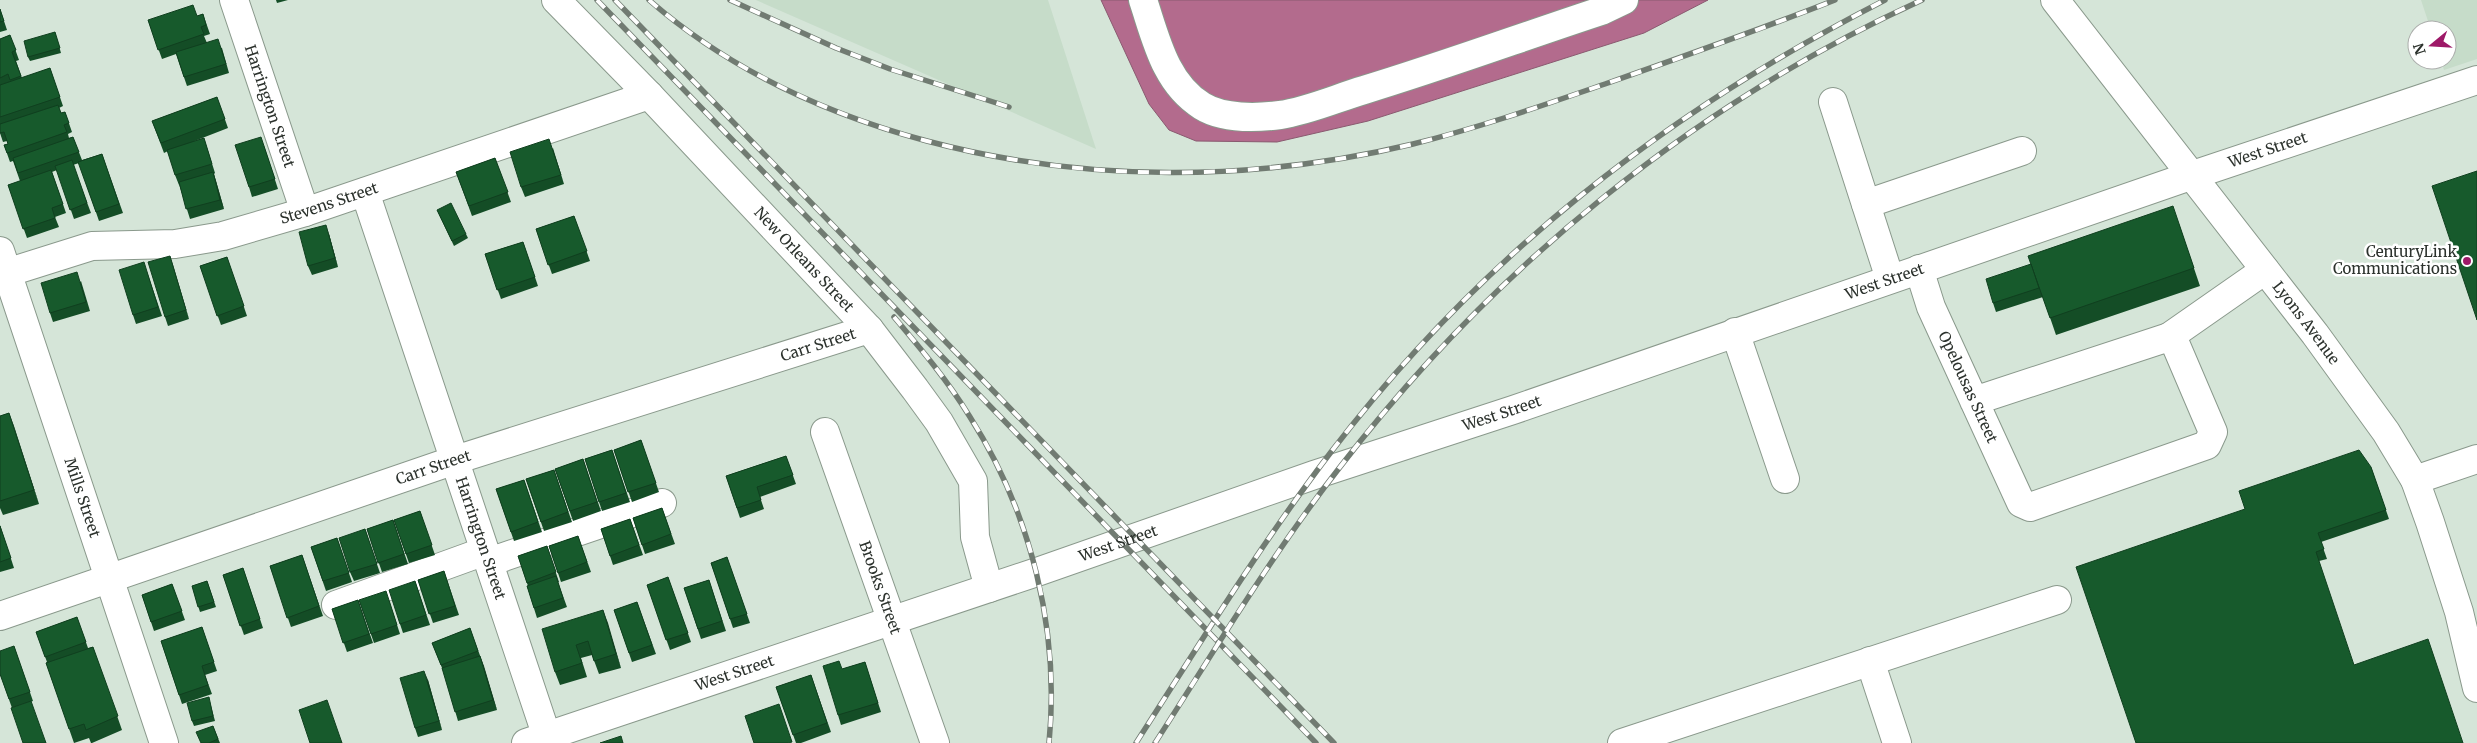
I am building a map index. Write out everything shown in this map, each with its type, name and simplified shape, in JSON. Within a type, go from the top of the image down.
[{"type":"street","name":"Harrington Street","points":[[234,0],[305,212]]},
{"type":"street","name":"New Orleans Street","points":[[556,0],[649,95],[869,330],[939,422],[973,481],[975,537],[989,588]]},
{"type":"street","points":[[1143,0],[1173,80],[1204,107],[1225,114],[1253,117],[1281,115],[1393,81],[1601,11],[1624,0]]},
{"type":"street","name":"Lyons Avenue","points":[[2055,0],[2265,270],[2386,432],[2415,480],[2459,612],[2477,688]]},
{"type":"street","name":"West Street","points":[[541,741],[2190,176],[2477,80]]},
{"type":"street","name":"Stevens Street","points":[[2,266],[92,246],[175,244],[223,236],[305,212],[649,95]]},
{"type":"street","points":[[1833,102],[1890,279]]},
{"type":"street","points":[[1866,204],[2022,151]]},
{"type":"street","name":"Harrington Street","points":[[365,192],[487,557],[541,741]]},
{"type":"street","name":"Mills Street","points":[[2,266],[164,743]]},
{"type":"street","name":"Opelousas Street","points":[[1919,269],[1931,307],[2021,503],[2030,507],[2207,445],[2213,432],[2175,342],[2169,337]]},
{"type":"street","points":[[1974,401],[2169,337],[2265,270]]},
{"type":"street","name":"Carr Street","points":[[0,616],[110,580],[455,460],[869,330]]},
{"type":"street","points":[[1735,332],[1785,479]]},
{"type":"street","name":"Brooks Street","points":[[825,432],[935,743]]},
{"type":"street","points":[[2415,480],[2476,464]]},
{"type":"street","points":[[336,605],[662,503]]},
{"type":"street","points":[[1622,743],[2058,600]]},
{"type":"street","points":[[1870,661],[1897,743]]},
{"type":"shaded area","points":[[756,0],[1048,0],[1096,149]]},
{"type":"shaded area","points":[[1101,0],[1708,0],[1644,33],[1368,121],[1277,142],[1196,141],[1169,130],[1149,104]]},
{"type":"shaded area","points":[[2421,0],[2477,0],[2477,59],[2457,66],[2457,20],[2428,20]]},
{"type":"building","points":[[193,5],[197,16],[203,14],[206,25],[201,27],[204,34],[158,50],[148,20]]},
{"type":"building","points":[[0,9],[4,21],[0,22]]},
{"type":"building","points":[[55,32],[60,48],[28,57],[24,41]]},
{"type":"building","points":[[10,35],[16,50],[12,52],[21,76],[10,80],[8,74],[0,78],[0,39]]},
{"type":"building","points":[[218,39],[226,64],[184,77],[176,52]]},
{"type":"building","points":[[50,68],[60,97],[0,117],[0,85]]},
{"type":"building","points":[[217,97],[225,119],[161,143],[152,121]]},
{"type":"building","points":[[58,105],[61,113],[65,112],[69,123],[64,125],[67,132],[7,153],[4,145],[8,144],[4,132],[0,133],[0,124]]},
{"type":"building","points":[[73,137],[79,152],[18,173],[13,158]]},
{"type":"building","points":[[261,137],[275,179],[249,187],[235,145]]},
{"type":"building","points":[[204,138],[212,164],[175,175],[167,150]]},
{"type":"building","points":[[549,139],[561,175],[521,187],[510,152]]},
{"type":"building","points":[[102,154],[119,204],[96,212],[78,162]]},
{"type":"building","points":[[495,158],[508,192],[469,206],[456,172]]},
{"type":"building","points":[[72,160],[87,203],[70,210],[55,166]]},
{"type":"building","points":[[51,170],[63,204],[52,208],[55,218],[23,229],[8,185]]},
{"type":"building","name":"CenturyLink Communications","points":[[2477,171],[2477,320],[2432,186]]},
{"type":"building","points":[[213,172],[220,200],[186,209],[179,182]]},
{"type":"building","points":[[451,203],[466,234],[452,241],[437,210]]},
{"type":"building","points":[[2173,206],[2194,268],[2050,318],[2028,256]]},
{"type":"building","points":[[574,216],[587,251],[548,265],[536,229]]},
{"type":"building","points":[[326,225],[335,258],[308,266],[299,232]]},
{"type":"building","points":[[523,242],[535,277],[497,290],[485,254]]},
{"type":"building","points":[[170,256],[186,310],[165,317],[148,262]]},
{"type":"building","points":[[227,257],[244,306],[217,316],[200,266]]},
{"type":"building","points":[[144,262],[158,307],[133,315],[119,270]]},
{"type":"building","points":[[2031,264],[2039,288],[1993,303],[1986,279]]},
{"type":"building","points":[[77,272],[86,302],[50,313],[41,283]]},
{"type":"building","points":[[9,413],[34,490],[0,501],[0,416]]},
{"type":"building","points":[[641,440],[656,483],[628,492],[614,450]]},
{"type":"building","points":[[612,450],[626,493],[599,502],[585,459]]},
{"type":"building","points":[[2359,450],[2371,467],[2386,510],[2318,533],[2324,549],[2316,552],[2354,665],[2428,639],[2463,743],[2136,743],[2076,567],[2245,509],[2239,491]]},
{"type":"building","points":[[786,456],[793,475],[757,487],[761,500],[737,508],[726,476]]},
{"type":"building","points":[[583,459],[597,502],[570,511],[555,469]]},
{"type":"building","points":[[554,470],[568,512],[541,522],[526,479]]},
{"type":"building","points":[[524,480],[538,522],[511,532],[496,489]]},
{"type":"building","points":[[662,508],[671,534],[642,545],[633,518]]},
{"type":"building","points":[[420,511],[432,545],[406,554],[394,520]]},
{"type":"building","points":[[630,519],[639,545],[610,556],[601,529]]},
{"type":"building","points":[[393,520],[404,554],[378,563],[367,529]]},
{"type":"building","points":[[0,526],[11,558],[0,562]]},
{"type":"building","points":[[365,529],[377,564],[350,572],[339,538]]},
{"type":"building","points":[[578,536],[587,562],[558,573],[549,546]]},
{"type":"building","points":[[337,538],[349,573],[323,581],[311,547]]},
{"type":"building","points":[[547,546],[556,572],[527,583],[518,556]]},
{"type":"building","points":[[302,555],[319,606],[287,618],[270,566]]},
{"type":"building","points":[[727,557],[747,614],[730,619],[711,563]]},
{"type":"building","points":[[243,568],[260,619],[240,626],[223,575]]},
{"type":"building","points":[[444,571],[455,606],[429,614],[418,580]]},
{"type":"building","points":[[556,576],[563,598],[534,608],[527,586]]},
{"type":"building","points":[[668,577],[688,633],[666,640],[647,585]]},
{"type":"building","points":[[709,580],[722,621],[698,629],[684,588]]},
{"type":"building","points":[[207,581],[214,602],[198,607],[192,586]]},
{"type":"building","points":[[415,581],[426,615],[400,624],[389,590]]},
{"type":"building","points":[[172,584],[182,611],[151,622],[142,595]]},
{"type":"building","points":[[386,591],[397,625],[371,634],[359,600]]},
{"type":"building","points":[[358,600],[369,634],[343,643],[332,609]]},
{"type":"building","points":[[637,602],[652,645],[629,653],[614,610]]},
{"type":"building","points":[[603,610],[616,654],[594,661],[588,641],[576,645],[582,663],[555,672],[542,629]]},
{"type":"building","points":[[77,617],[86,642],[45,657],[36,632]]},
{"type":"building","points":[[202,627],[214,662],[202,666],[208,685],[179,695],[161,641]]},
{"type":"building","points":[[470,628],[478,651],[441,665],[432,643]]},
{"type":"building","points":[[14,646],[30,692],[9,699],[0,674],[0,651]]},
{"type":"building","points":[[93,647],[118,716],[86,730],[84,724],[69,729],[46,663]]},
{"type":"building","points":[[480,656],[493,700],[455,712],[442,668]]},
{"type":"building","points":[[839,661],[842,669],[865,662],[878,703],[838,715],[823,666]]},
{"type":"building","points":[[424,671],[439,721],[415,728],[400,678]]},
{"type":"building","points":[[811,675],[827,723],[793,735],[776,687]]},
{"type":"building","points":[[209,697],[213,716],[192,721],[187,703]]},
{"type":"building","points":[[327,700],[342,743],[310,743],[299,710]]},
{"type":"building","points":[[31,701],[46,743],[23,743],[11,708]]},
{"type":"building","points":[[779,704],[792,742],[754,743],[745,716]]},
{"type":"building","points":[[213,726],[218,739],[209,743],[201,743],[196,732]]},
{"type":"building","points":[[621,736],[623,743],[600,743]]},
{"type":"railway","points":[[597,0],[1316,743]]},
{"type":"railway","points":[[615,0],[1334,743]]},
{"type":"railway","points":[[649,0],[679,25],[745,68],[815,103],[889,130],[987,155],[1047,165],[1108,170],[1170,172],[1231,171],[1292,165],[1353,157],[1437,138],[1605,84],[1835,0]]},
{"type":"railway","points":[[730,0],[836,48],[890,69],[1009,107]]},
{"type":"railway","points":[[1136,743],[1230,596],[1305,487],[1389,381],[1450,314],[1514,252],[1582,195],[1653,141],[1727,90],[1804,44],[1885,0]]},
{"type":"railway","points":[[1155,743],[1244,603],[1340,467],[1400,394],[1463,325],[1531,259],[1603,198],[1678,141],[1756,89],[1838,42],[1922,0]]},
{"type":"railway","points":[[894,317],[924,353],[970,417],[1010,493],[1025,533],[1045,616],[1050,658],[1049,743]]},
{"type":"place","name":"CenturyLink Communications","points":[[2467,261]]}]
